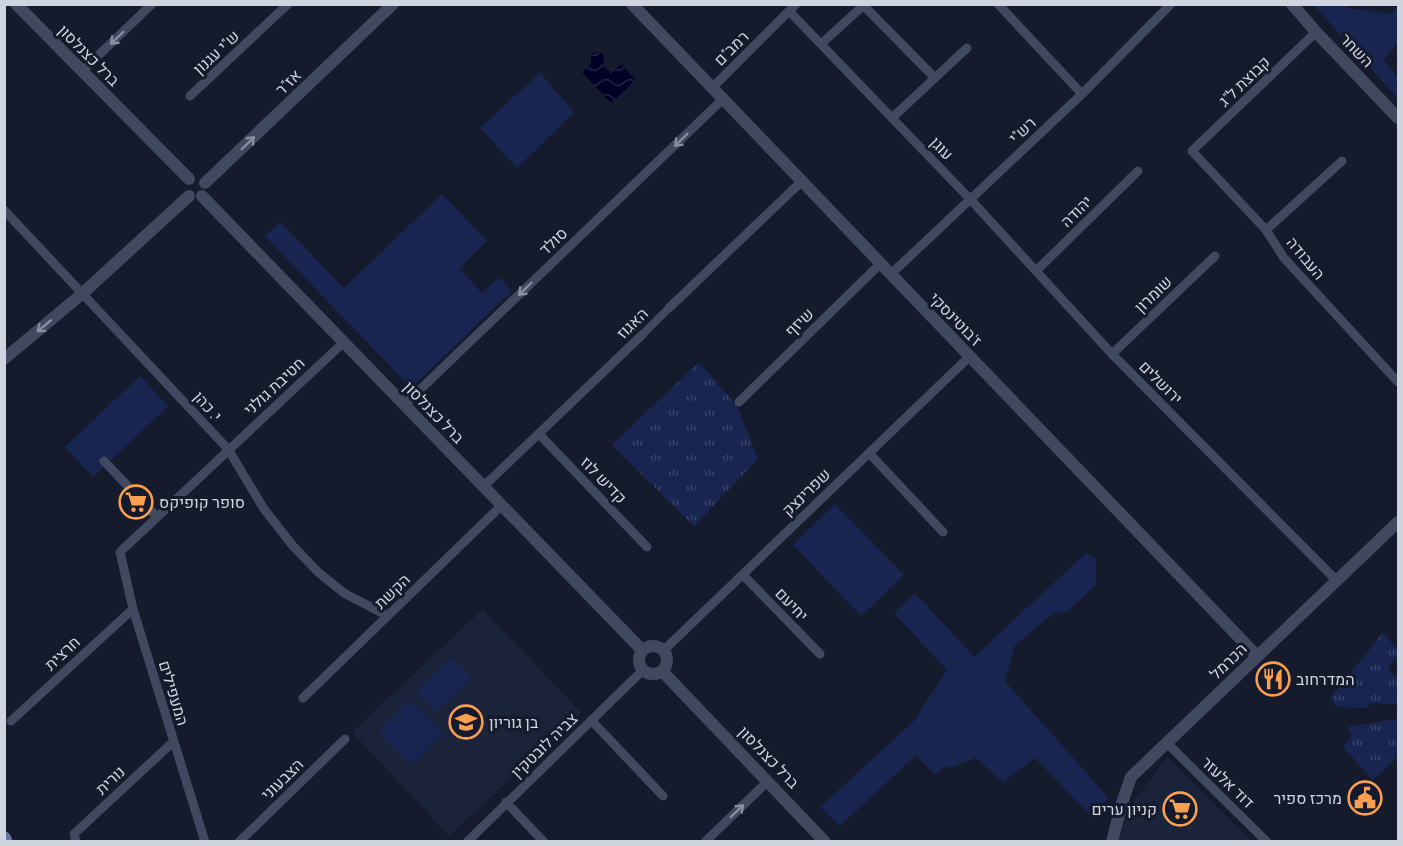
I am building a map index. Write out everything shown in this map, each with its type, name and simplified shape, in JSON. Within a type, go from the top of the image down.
[{"type":"street","name":"ברל כצנלסון","points":[[16,4],[189,179]]},
{"type":"street","points":[[82,71],[152,4]]},
{"type":"street","name":"ש\"י עגנון","points":[[190,96],[288,4]]},
{"type":"street","name":"אז\"ר","points":[[205,183],[393,4]]},
{"type":"street","name":"ז'בוטינסקי","points":[[632,4],[1257,656]]},
{"type":"street","points":[[998,4],[1082,94]]},
{"type":"street","name":"רש\"י","points":[[891,274],[1082,94],[1171,4]]},
{"type":"street","name":"השחר","points":[[1292,4],[1398,118]]},
{"type":"street","points":[[821,44],[865,5],[935,78]]},
{"type":"street","name":"רמב\"ם","points":[[712,88],[793,8]]},
{"type":"street","name":"עוגן","points":[[793,8],[821,44],[970,199]]},
{"type":"street","name":"קבוצת ל\"ג","points":[[1192,151],[1316,32]]},
{"type":"street","points":[[892,118],[967,48]]},
{"type":"street","name":"סולד","points":[[405,405],[723,99]]},
{"type":"street","name":"העבודה","points":[[1192,151],[1266,230],[1284,258],[1398,382]]},
{"type":"street","points":[[1266,230],[1342,161]]},
{"type":"street","name":"יהודה","points":[[1036,271],[1138,171]]},
{"type":"street","points":[[198,177],[205,183],[206,190],[196,199],[189,196],[185,188],[189,179],[198,177]]},
{"type":"street","name":"האגוז","points":[[484,486],[802,181]]},
{"type":"street","points":[[4,359],[83,293],[189,196]]},
{"type":"street","name":"ברל כצנלסון","points":[[202,196],[642,650]]},
{"type":"street","name":"ירושלים","points":[[970,199],[1112,354],[1336,581]]},
{"type":"street","name":"י. כהן","points":[[4,210],[228,449],[264,509],[293,546],[318,572],[344,593],[388,616]]},
{"type":"street","name":"שומרון","points":[[1112,354],[1215,256]]},
{"type":"street","name":"שיזף","points":[[739,402],[880,264]]},
{"type":"street","name":"חטיבת גולני","points":[[120,552],[344,342]]},
{"type":"street","name":"שפרינצק","points":[[664,650],[969,357]]},
{"type":"street","name":"קדיש לוז","points":[[539,434],[647,547]]},
{"type":"street","points":[[869,453],[943,532]]},
{"type":"street","points":[[104,461],[157,517]]},
{"type":"street","name":"הקשת","points":[[303,698],[502,506]]},
{"type":"street","name":"הכרמל","points":[[1112,842],[1131,777],[1398,522]]},
{"type":"street","name":"המעפילים","points":[[120,552],[133,609],[205,842]]},
{"type":"street","name":"יחיעם","points":[[743,574],[820,654]]},
{"type":"street","name":"חרצית","points":[[11,720],[133,609]]},
{"type":"street","points":[[650,645],[656,645],[664,650],[668,663],[662,671],[652,674],[643,670],[639,660],[642,650],[650,645]]},
{"type":"street","name":"צביה לובטקין","points":[[467,842],[643,670]]},
{"type":"street","name":"ברל כצנלסון","points":[[662,671],[825,842]]},
{"type":"street","points":[[591,720],[663,796]]},
{"type":"street","name":"הצבעוני","points":[[239,842],[345,739]]},
{"type":"street","name":"נורית","points":[[76,842],[74,834],[173,742]]},
{"type":"street","name":"דוד אלעזר","points":[[1167,744],[1267,842]]},
{"type":"street","points":[[705,842],[768,781]]},
{"type":"street","points":[[506,802],[544,842]]},
{"type":"shaded area","name":"בן גוריון","points":[[483,609],[581,713],[449,836],[352,732]]},
{"type":"shaded area","name":"קניון ערים","points":[[1167,757],[1251,841],[1117,842],[1126,812]]},
{"type":"green space","points":[[1314,5],[1346,5],[1347,8],[1391,14],[1398,5],[1398,43],[1383,60],[1398,77],[1398,99]]},
{"type":"green space","points":[[540,73],[574,112],[517,168],[480,128]]},
{"type":"green space","points":[[442,194],[487,241],[459,269],[482,293],[499,277],[512,291],[411,388],[265,236],[280,222],[344,288]]},
{"type":"green space","points":[[699,362],[737,406],[758,459],[694,526],[612,445]]},
{"type":"green space","points":[[140,376],[168,406],[93,477],[65,447]]},
{"type":"green space","points":[[835,504],[904,575],[861,616],[793,545]]},
{"type":"green space","points":[[1086,553],[1096,559],[1096,585],[1067,612],[1054,613],[1015,645],[1005,681],[1108,797],[1095,820],[1035,758],[1003,782],[976,758],[949,768],[944,766],[935,775],[916,755],[840,826],[820,807],[914,721],[947,670],[894,613],[915,593],[974,657]]},
{"type":"green space","points":[[1383,633],[1398,650],[1398,656],[1387,667],[1394,676],[1398,675],[1398,704],[1369,703],[1368,708],[1337,707],[1330,698]]},
{"type":"green space","points":[[451,658],[471,678],[436,712],[416,692]]},
{"type":"green space","points":[[411,700],[443,732],[411,765],[378,733]]},
{"type":"green space","points":[[1398,719],[1398,756],[1373,780],[1343,747],[1352,735],[1347,727]]},
{"type":"water","points":[[591,53],[603,53],[604,66],[611,74],[621,64],[636,80],[611,103],[582,72],[591,64]]},
{"type":"place","name":"סופר קופיקס","points":[[136,502]]},
{"type":"place","name":"המדרחוב","points":[[1273,679]]},
{"type":"place","name":"בן גוריון","points":[[466,722]]},
{"type":"place","name":"מרכז ספיר","points":[[1365,798]]},
{"type":"place","name":"קניון ערים","points":[[1180,809]]}]
